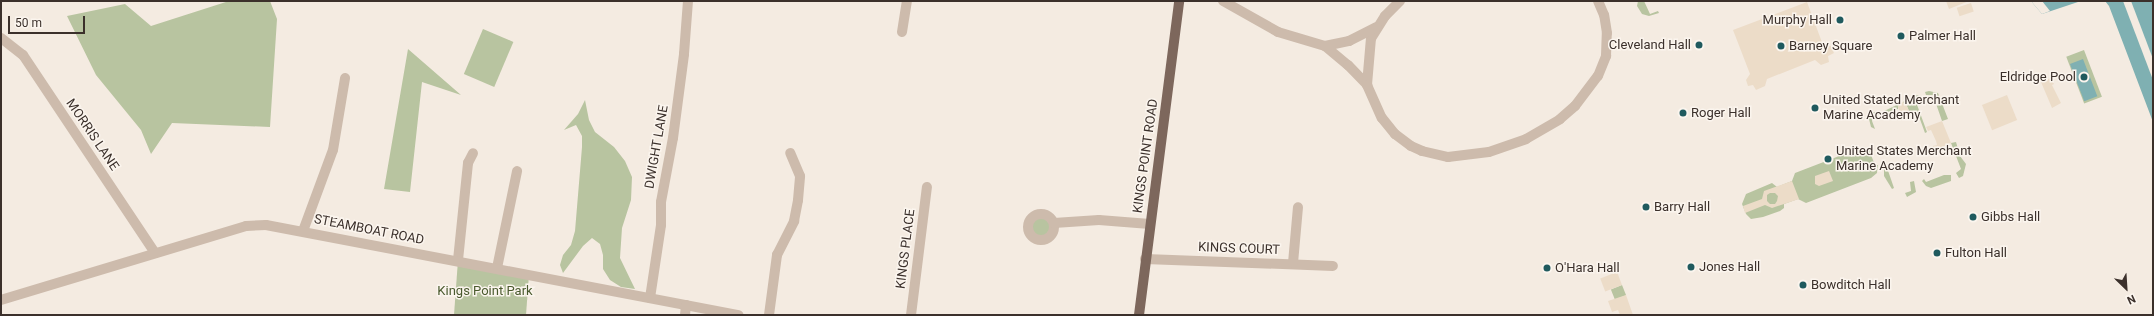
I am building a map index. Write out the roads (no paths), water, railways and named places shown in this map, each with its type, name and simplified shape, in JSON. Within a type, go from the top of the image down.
[{"type":"main road","name":"KINGS POINT ROAD","points":[[1139,315],[1179,1]]},
{"type":"street","name":"DWIGHT LANE","points":[[650,298],[661,225],[661,202],[684,59],[688,1]]},
{"type":"street","points":[[902,32],[907,1]]},
{"type":"street","points":[[1223,1],[1278,32],[1325,46],[1348,65],[1367,85],[1382,118],[1395,134],[1422,151],[1448,157],[1478,154],[1505,147],[1526,139],[1560,119],[1576,106],[1598,76],[1606,56],[1607,33],[1604,15],[1598,1]]},
{"type":"street","points":[[1367,85],[1370,38],[1377,27],[1400,1]]},
{"type":"street","points":[[1325,46],[1349,41],[1377,27]]},
{"type":"street","name":"MORRIS LANE","points":[[1,38],[23,55],[155,253]]},
{"type":"street","points":[[303,231],[333,150],[345,78]]},
{"type":"street","points":[[458,260],[468,163],[473,153]]},
{"type":"street","points":[[769,315],[778,255],[794,221],[798,200],[800,176],[790,153]]},
{"type":"street","points":[[497,268],[517,171]]},
{"type":"street","name":"KINGS PLACE","points":[[911,315],[927,187]]},
{"type":"street","points":[[1293,263],[1298,207]]},
{"type":"street","points":[[1054,223],[1099,220],[1150,224]]},
{"type":"street","name":"STEAMBOAT ROAD","points":[[1,300],[246,226],[266,225],[458,260],[650,298],[686,310],[738,315]]},
{"type":"street","name":"KINGS COURT","points":[[1145,259],[1293,263],[1333,266]]},
{"type":"water","points":[[2031,1],[2081,1],[2042,14]]},
{"type":"water","points":[[2105,1],[2153,1],[2153,122],[2109,6]]},
{"type":"water","name":"Eldridge Pool","points":[[2083,59],[2097,96],[2084,101],[2070,64]]},
{"type":"place","name":"Murphy Hall","points":[[1840,20]]},
{"type":"place","name":"Palmer Hall","points":[[1901,36]]},
{"type":"place","name":"Cleveland Hall","points":[[1699,45]]},
{"type":"place","name":"Barney Square","points":[[1781,46]]},
{"type":"place","name":"Eldridge Pool","points":[[2084,77]]},
{"type":"place","name":"United Stated Merchant Marine Academy","points":[[1815,108]]},
{"type":"place","name":"Roger Hall","points":[[1683,113]]},
{"type":"place","name":"United States Merchant Marine Academy","points":[[1828,159]]},
{"type":"place","name":"Barry Hall","points":[[1646,207]]},
{"type":"place","name":"Gibbs Hall","points":[[1973,217]]},
{"type":"place","name":"Fulton Hall","points":[[1937,253]]},
{"type":"place","name":"Jones Hall","points":[[1691,267]]},
{"type":"place","name":"O'Hara Hall","points":[[1547,268]]},
{"type":"place","name":"Bowditch Hall","points":[[1803,285]]},
{"type":"park label","name":"Kings Point Park","points":[[485,291]]}]
